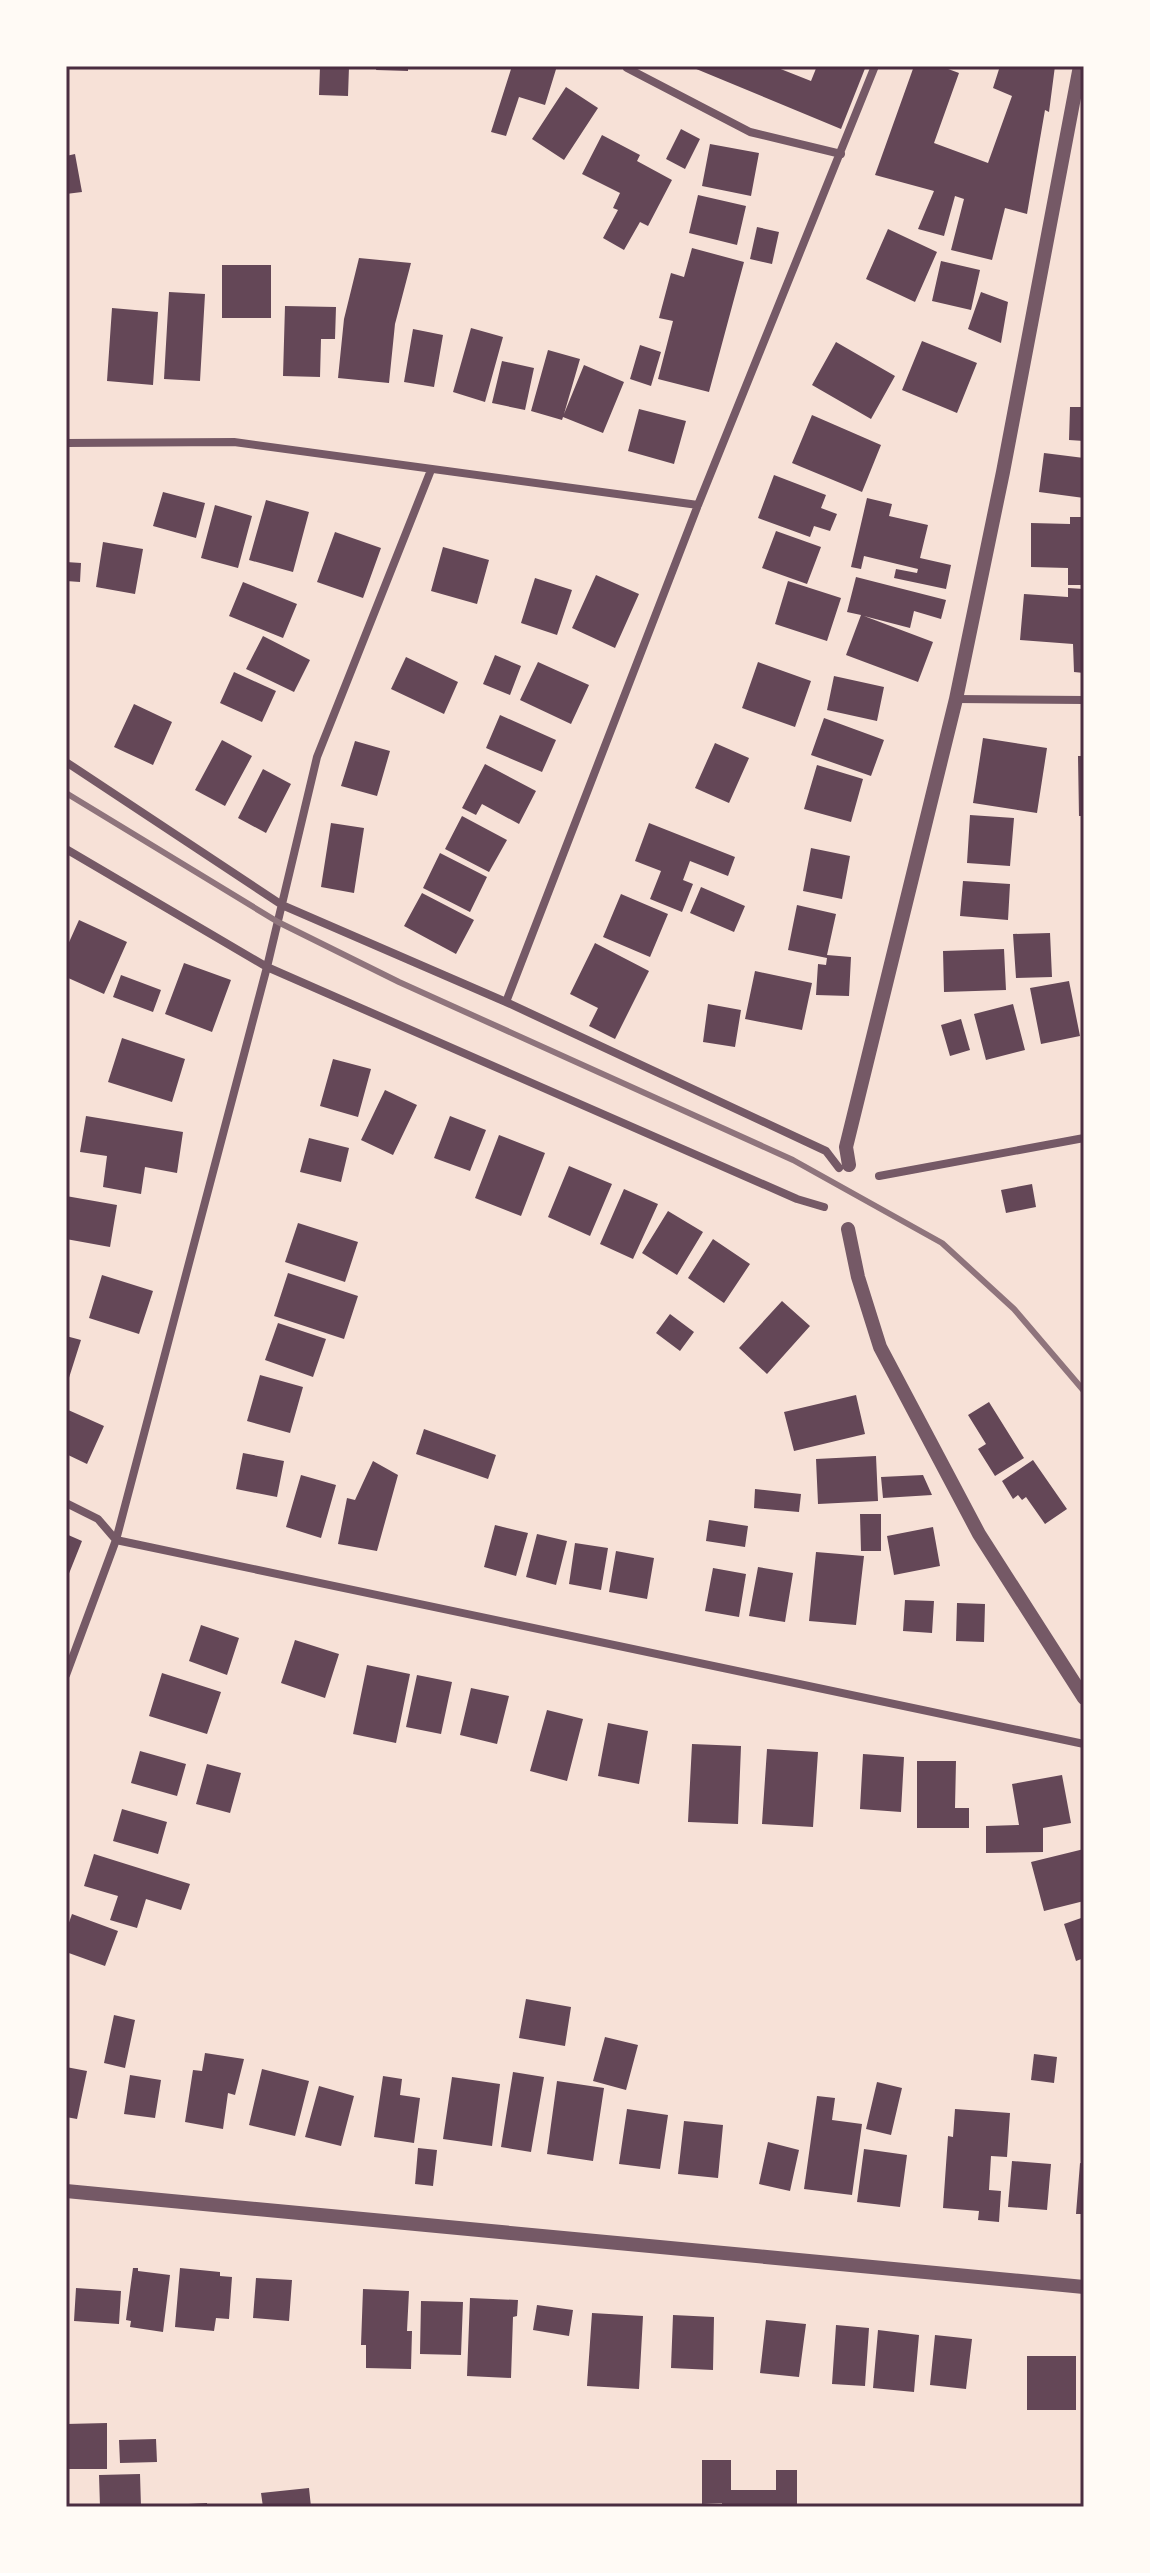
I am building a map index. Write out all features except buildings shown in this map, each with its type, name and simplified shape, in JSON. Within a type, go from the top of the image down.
[{"type":"street","points":[[506,1002],[698,505],[875,66]]},
{"type":"street","points":[[844,1167],[846,1147],[956,699],[1003,472],[1080,66]]},
{"type":"street","points":[[627,68],[750,132],[841,154]]},
{"type":"street","points":[[66,443],[234,442],[698,505]]},
{"type":"street","points":[[66,1675],[116,1540],[267,967],[317,757],[431,470]]},
{"type":"street","points":[[956,699],[1084,700]]},
{"type":"street","points":[[66,762],[282,905],[506,1002],[826,1151],[844,1167]]},
{"type":"street","points":[[66,849],[267,967],[783,1192],[824,1207]]},
{"type":"street","points":[[879,1176],[1084,1138]]},
{"type":"street","points":[[848,1229],[858,1277],[880,1347],[979,1534],[1084,1698]]},
{"type":"street","points":[[66,1503],[98,1519],[116,1540],[1084,1744]]},
{"type":"street","points":[[66,2191],[1084,2287]]},
{"type":"railway","points":[[66,793],[278,922],[399,982],[793,1160],[942,1243],[1014,1309],[1084,1391]]}]
